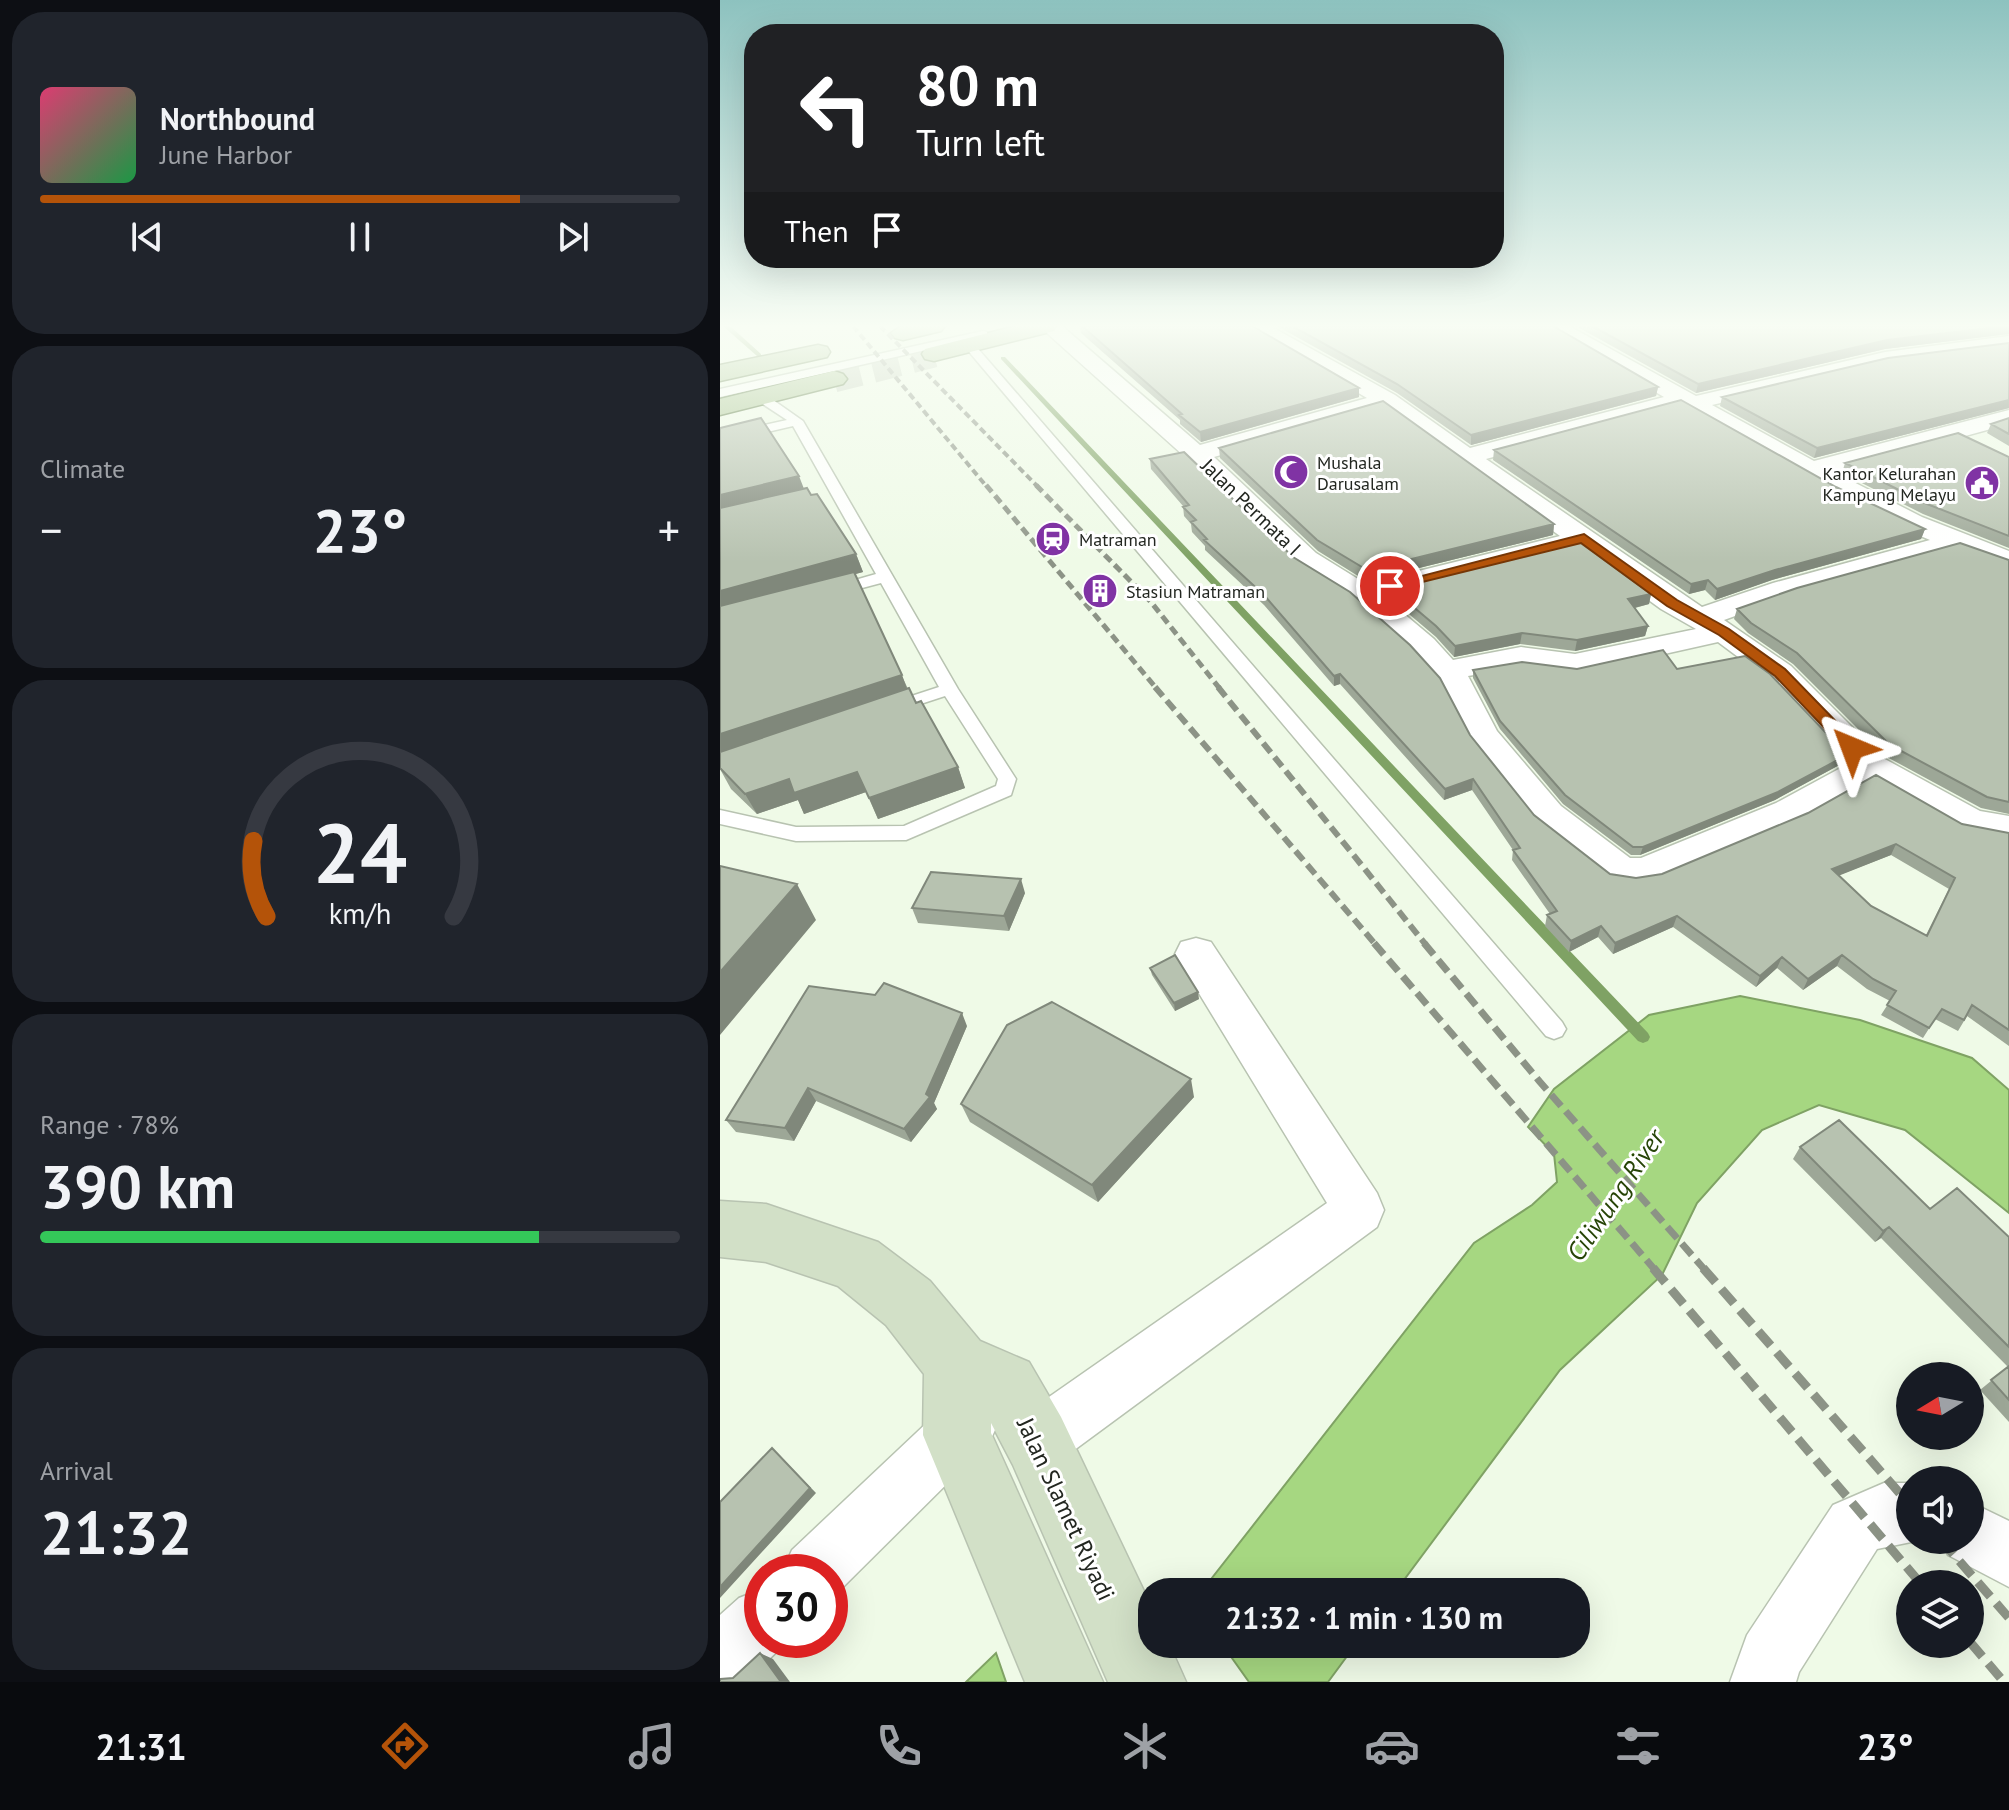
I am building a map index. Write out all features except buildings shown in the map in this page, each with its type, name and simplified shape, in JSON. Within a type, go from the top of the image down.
[{"type":"street","name":"Jalan Permata I","points":[[1139,404],[1196,454],[1306,559],[1362,594],[1423,646],[1457,684],[1483,736],[1519,776],[1532,798],[1548,815],[1622,872],[1644,872],[1794,809],[1838,788],[1870,766]]},
{"type":"street","points":[[1196,454],[1371,404]]},
{"type":"street","points":[[1393,404],[1672,603],[1712,625],[1780,673],[1870,766],[1971,823],[2009,829]]},
{"type":"street","points":[[1467,456],[1657,404]]},
{"type":"street","points":[[1698,404],[1811,470],[1912,523],[2009,561]]},
{"type":"street","points":[[1811,470],[2009,417]]},
{"type":"street","points":[[1957,430],[1983,445]]},
{"type":"street","points":[[1362,594],[1584,538]]},
{"type":"street","points":[[1446,671],[1521,657],[1575,664],[1712,625],[1783,589],[1957,541]]},
{"type":"street","points":[[1037,1441],[1359,1210],[1196,954]]},
{"type":"street","name":"Jalan Slamet Riyadi","points":[[720,1229],[766,1233],[857,1263],[908,1303],[981,1374],[1037,1441],[1147,1682]]},
{"type":"street","points":[[833,1554],[957,1435],[981,1374]]},
{"type":"street","points":[[957,1435],[1064,1682]]},
{"type":"street","points":[[1763,1682],[1770,1658],[1855,1527],[1884,1514],[1896,1514]]},
{"type":"street","points":[[1984,1541],[2009,1556]]},
{"type":"street","points":[[720,1660],[744,1638]]},
{"type":"lane","points":[[720,817],[796,834],[906,833],[1004,790],[1007,779],[949,689],[884,577],[830,495],[797,421],[781,404]]},
{"type":"lane","points":[[1032,404],[1554,1029]]},
{"type":"lane","points":[[720,439],[797,421]]},
{"type":"lane","points":[[809,597],[884,577]]},
{"type":"lane","points":[[877,713],[949,689]]},
{"type":"water","name":"Ciliwung River","points":[[1740,996],[1860,1020],[1972,1058],[2009,1090],[2009,1213],[1905,1130],[1819,1105],[1762,1130],[1697,1203],[1662,1275],[1560,1370],[1405,1578],[1212,1578],[1474,1243],[1532,1205],[1557,1182],[1554,1154],[1528,1127],[1554,1089],[1649,1015]]},
{"type":"water","points":[[996,1653],[1006,1682],[966,1682]]},
{"type":"water","points":[[1232,1658],[1346,1658],[1328,1682],[1249,1682]]},
{"type":"waterway","points":[[1047,404],[1643,1037]]},
{"type":"railway","points":[[918,404],[987,487]]},
{"type":"railway","points":[[957,404],[1038,487]]},
{"type":"railway","points":[[986,485],[1157,689]]},
{"type":"railway","points":[[1036,485],[1151,602],[1220,689]]},
{"type":"railway","points":[[1155,687],[1376,945]]},
{"type":"railway","points":[[1218,687],[1426,945]]},
{"type":"railway","points":[[1374,943],[1655,1270]]},
{"type":"railway","points":[[1424,943],[1540,1082],[1705,1270]]},
{"type":"railway","points":[[1653,1268],[1909,1570]]},
{"type":"railway","points":[[1703,1268],[1896,1489]]},
{"type":"railway","points":[[1953,1554],[2009,1618]]},
{"type":"railway","points":[[1984,1658],[2004,1682]]},
{"type":"place","name":"Mushala Darusalam","points":[[1291,472]]},
{"type":"place","name":"Kantor Kelurahan Kampung Melayu","points":[[1982,483]]},
{"type":"place","name":"Matraman","points":[[1053,539]]},
{"type":"place","name":"Stasiun Matraman","points":[[1100,591]]},
{"type":"route","points":[[1390,586],[1584,538],[1672,603],[1724,632],[1780,673],[1852,748]]}]
